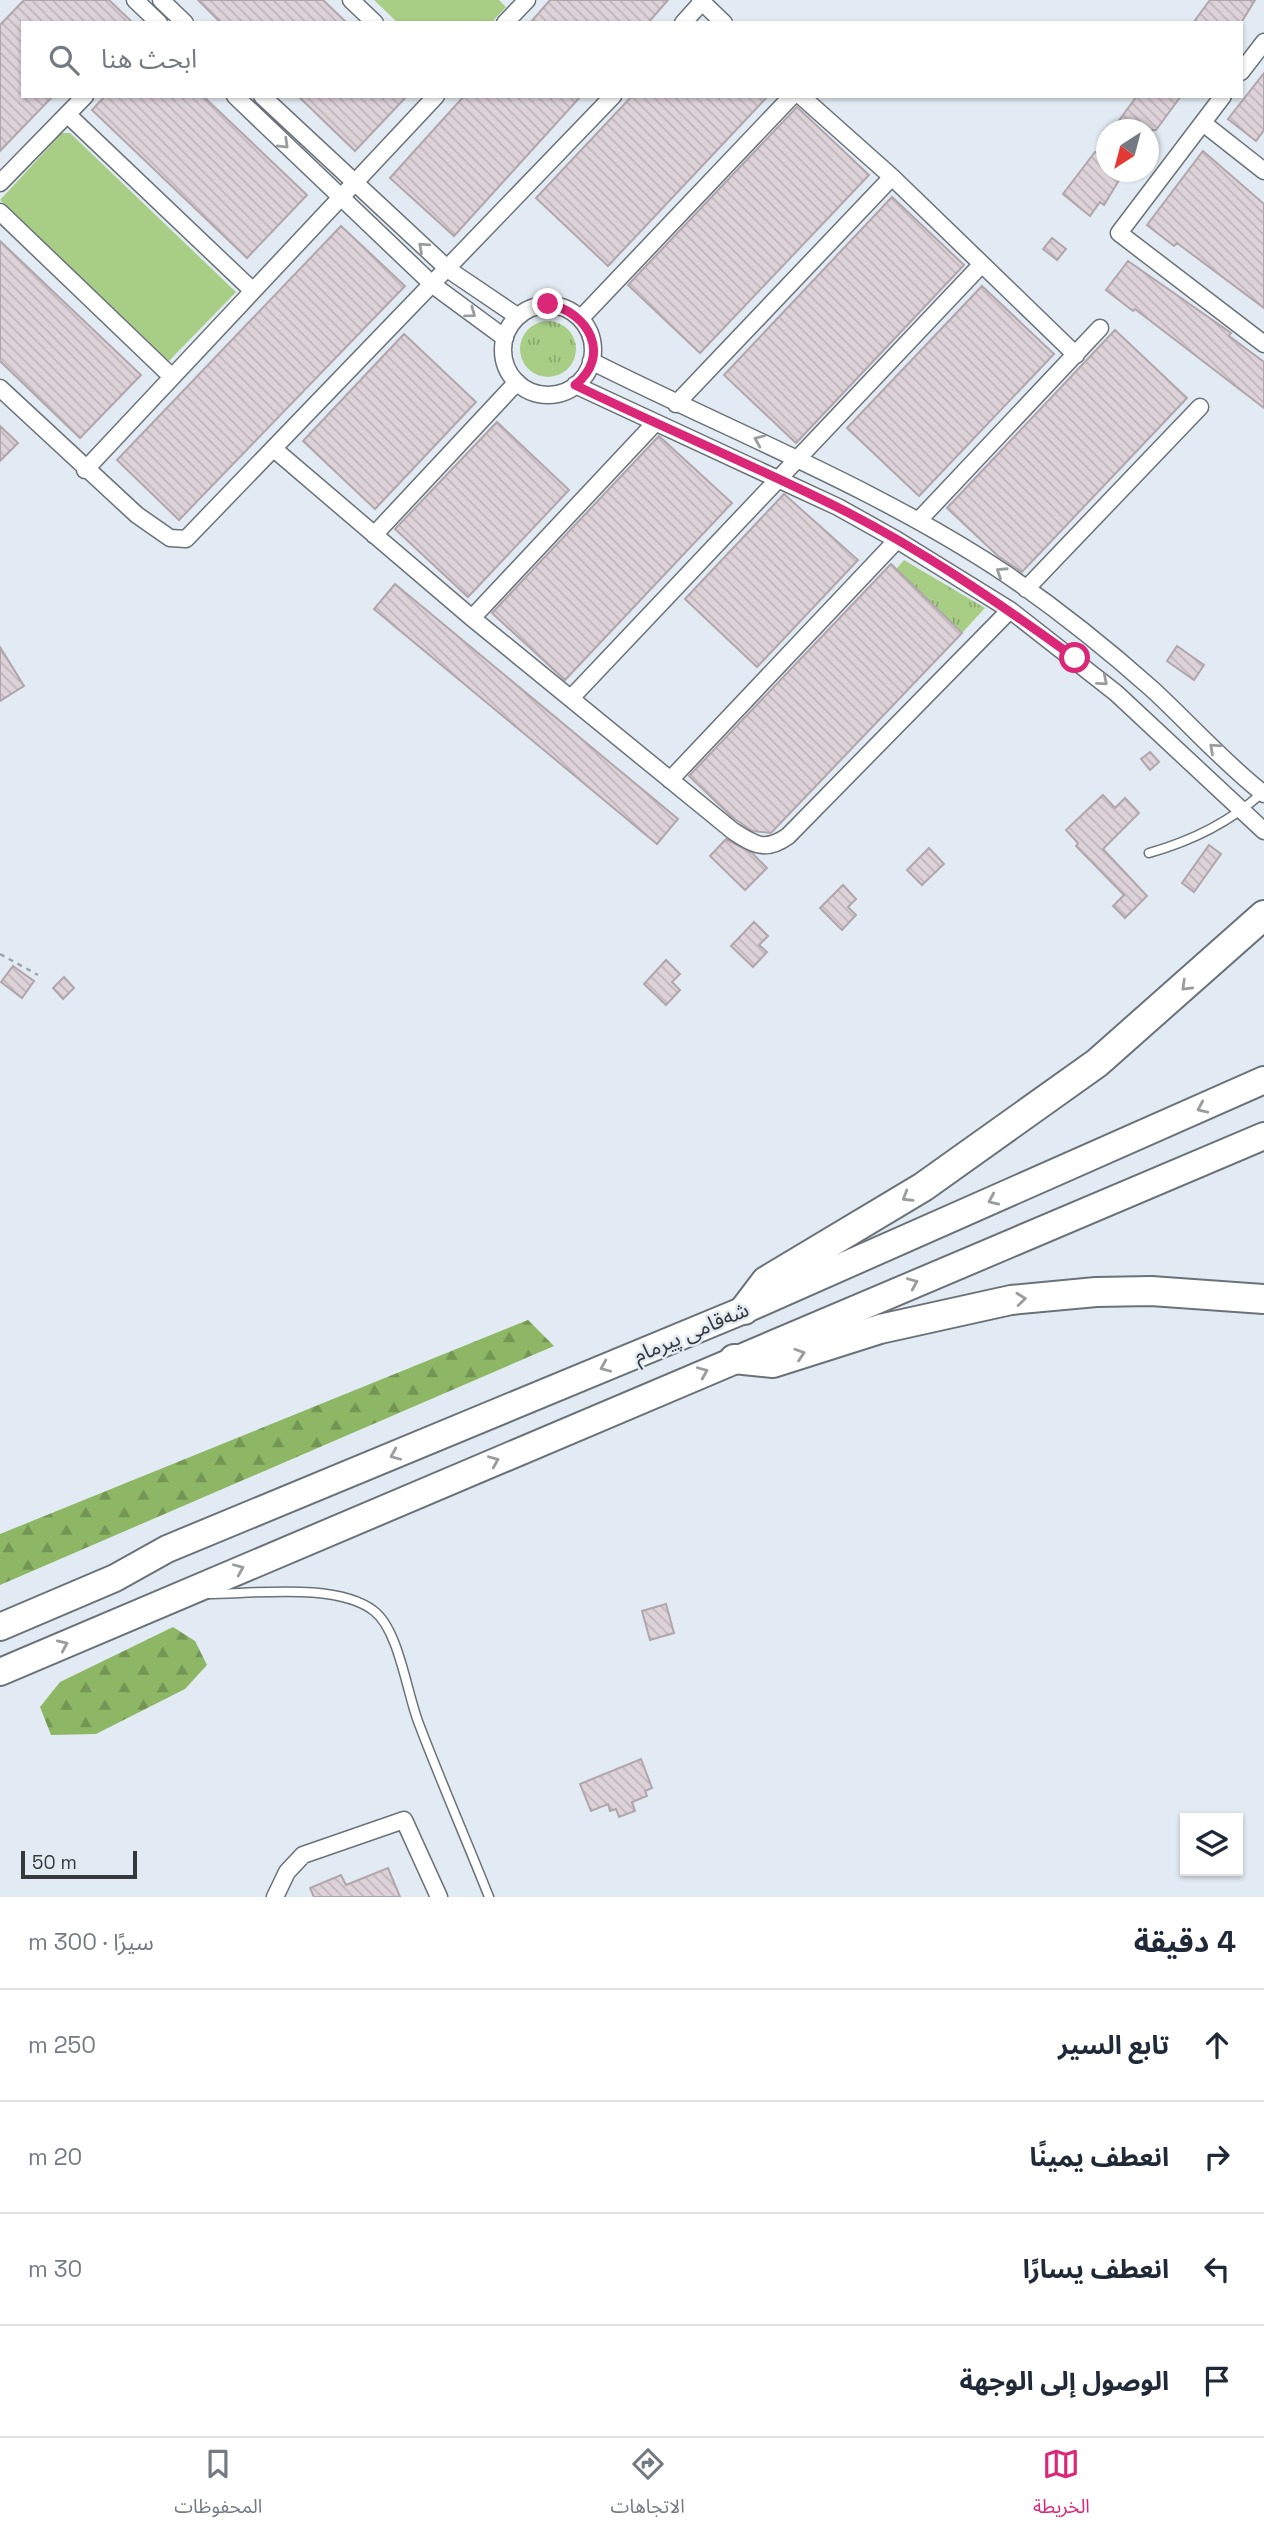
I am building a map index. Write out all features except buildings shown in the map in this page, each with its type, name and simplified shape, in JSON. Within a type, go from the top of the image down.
[{"type":"highway","points":[[744,1310],[766,1281],[923,1187],[1097,1063],[1264,915]]},
{"type":"highway","name":"شەقامی پیرمام","points":[[0,1627],[116,1578],[167,1549],[744,1310],[1264,1080]]},
{"type":"highway","name":"شەقامی پیرمام","points":[[0,1672],[1264,1136]]},
{"type":"highway","points":[[734,1359],[773,1363],[880,1329],[1011,1300],[1096,1292],[1151,1291],[1264,1299]]},
{"type":"street","points":[[135,0],[157,21]]},
{"type":"street","points":[[351,0],[373,21]]},
{"type":"street","points":[[507,21],[524,1]]},
{"type":"street","points":[[685,21],[701,1],[722,21]]},
{"type":"street","points":[[159,21],[170,3],[184,21]]},
{"type":"street","points":[[1243,69],[1264,42]]},
{"type":"street","points":[[0,183],[83,98]]},
{"type":"street","points":[[237,98],[433,285],[505,338]]},
{"type":"street","points":[[264,98],[449,270],[517,316]]},
{"type":"street","points":[[85,470],[434,98]]},
{"type":"street","points":[[0,388],[136,515],[170,538],[186,539],[449,270],[611,98]]},
{"type":"street","points":[[581,318],[790,98]]},
{"type":"street","points":[[803,98],[892,177],[1076,355]]},
{"type":"street","points":[[1222,98],[1119,233],[1264,344]]},
{"type":"street","points":[[68,114],[253,291]]},
{"type":"street","points":[[1203,123],[1264,171]]},
{"type":"street","points":[[676,404],[892,177]]},
{"type":"street","points":[[0,212],[171,376]]},
{"type":"street","points":[[571,698],[982,264]]},
{"type":"street","points":[[548,304],[563,307],[581,318],[592,340],[591,361],[582,380],[557,394],[542,394],[517,382],[508,370],[503,355],[505,338],[517,316],[533,307],[548,304]]},
{"type":"street","points":[[919,520],[1100,328]]},
{"type":"street","points":[[591,361],[676,404],[800,458],[919,520],[1026,589],[1120,661],[1263,794]]},
{"type":"street","points":[[374,535],[517,382]]},
{"type":"street","points":[[575,385],[654,424],[777,478],[897,540],[1010,610],[1116,693],[1264,831]]},
{"type":"street","points":[[1026,589],[1200,407]]},
{"type":"street","points":[[472,618],[654,424]]},
{"type":"street","points":[[274,449],[472,618],[670,780],[749,842],[764,847],[776,844],[788,836],[1010,610]]},
{"type":"street","points":[[670,780],[897,540]]},
{"type":"street","points":[[275,1897],[287,1872],[303,1855],[404,1820],[439,1897]]},
{"type":"lane","points":[[1149,852],[1203,834],[1244,810],[1263,794]]},
{"type":"lane","points":[[179,1595],[333,1594],[375,1611],[386,1625],[395,1647],[418,1722],[488,1897]]},
{"type":"path","points":[[0,954],[38,975]]},
{"type":"green space","points":[[374,0],[499,0],[506,7],[493,21],[396,21]]},
{"type":"green space","points":[[62,133],[70,133],[236,292],[169,361],[0,200]]},
{"type":"green space","points":[[542,321],[554,321],[568,329],[576,343],[574,360],[568,369],[554,377],[542,377],[525,365],[520,355],[520,343],[532,326]]},
{"type":"green space","points":[[904,560],[985,608],[962,633],[896,569]]},
{"type":"green space","points":[[528,1320],[554,1346],[0,1585],[0,1534]]},
{"type":"green space","points":[[173,1627],[195,1641],[207,1665],[185,1689],[96,1734],[51,1735],[40,1707],[60,1682]]},
{"type":"route","points":[[548,304],[563,307],[581,318],[592,340],[593,354],[589,368],[582,380],[575,385],[654,424],[838,507],[1010,610],[1075,658]]}]
